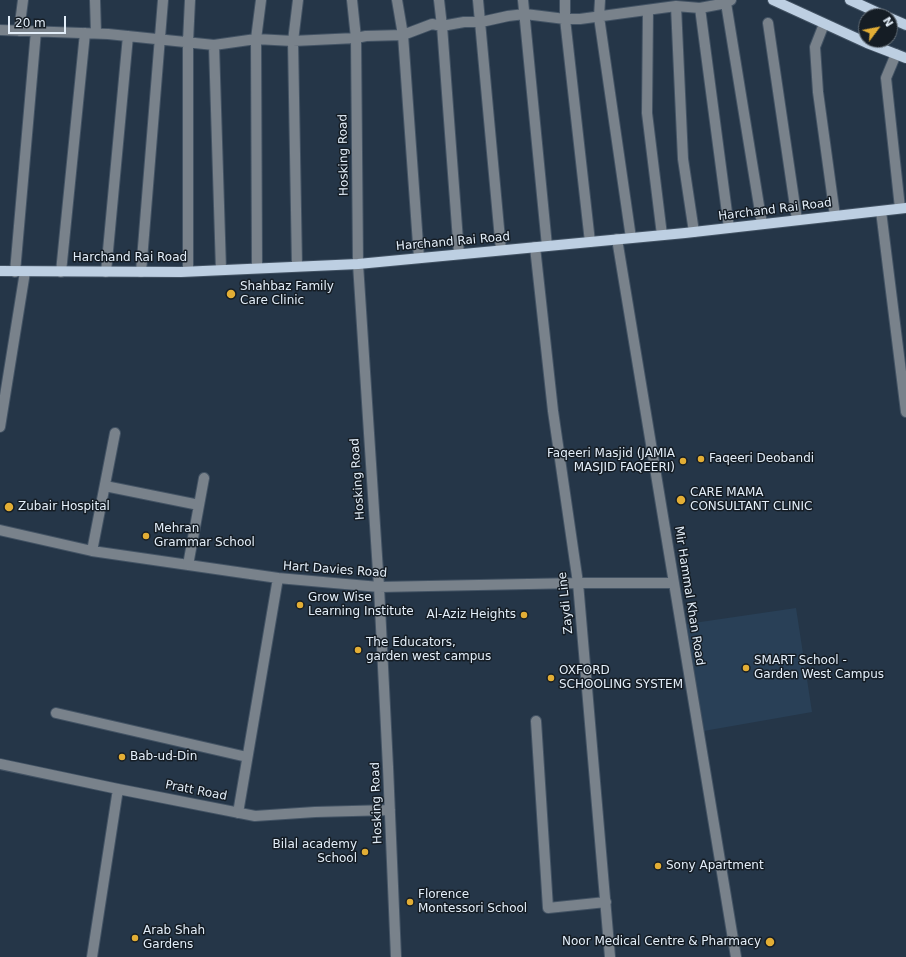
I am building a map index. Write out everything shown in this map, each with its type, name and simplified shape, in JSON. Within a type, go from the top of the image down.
[{"type":"main road","points":[[773,0],[824,24],[906,58]]},
{"type":"main road","points":[[850,0],[868,8]]},
{"type":"main road","name":"Harchand Rai Road","points":[[0,271],[141,272],[358,264],[694,232],[903,208]]},
{"type":"street","points":[[20,31],[23,0]]},
{"type":"street","points":[[95,0],[96,33]]},
{"type":"street","points":[[141,272],[163,0]]},
{"type":"street","points":[[188,271],[188,42],[190,0]]},
{"type":"street","points":[[256,268],[256,39],[261,0]]},
{"type":"street","points":[[297,266],[293,40],[298,0]]},
{"type":"street","name":"Hosking Road","points":[[352,0],[356,38],[358,264],[379,587],[396,957]]},
{"type":"street","points":[[397,0],[403,35],[419,258]]},
{"type":"street","points":[[439,0],[459,254]]},
{"type":"street","points":[[478,0],[501,250]]},
{"type":"street","points":[[524,0],[547,246]]},
{"type":"street","points":[[565,0],[565,19],[590,242]]},
{"type":"street","points":[[600,0],[598,17],[631,238]]},
{"type":"street","points":[[0,30],[96,33],[214,45],[256,39],[293,40],[403,35],[432,24],[442,26],[464,22],[481,22],[525,14],[565,19],[598,17],[676,6],[700,8],[729,1],[762,224]]},
{"type":"street","points":[[676,6],[683,159],[694,232]]},
{"type":"street","points":[[700,8],[729,228]]},
{"type":"street","points":[[648,10],[647,113],[662,235]]},
{"type":"street","points":[[768,23],[797,220]]},
{"type":"street","points":[[824,24],[815,47],[815,54],[818,92],[835,216]]},
{"type":"street","points":[[0,426],[20,272],[36,31]]},
{"type":"street","points":[[61,272],[85,33]]},
{"type":"street","points":[[106,272],[128,36]]},
{"type":"street","points":[[214,45],[221,270]]},
{"type":"street","points":[[896,54],[886,78],[903,208]]},
{"type":"street","points":[[880,211],[906,412]]},
{"type":"street","name":"Mir Hammal Khan Road","points":[[617,239],[736,957]]},
{"type":"street","name":"Zaydi Line","points":[[535,247],[553,411],[578,583],[610,957]]},
{"type":"street","points":[[92,551],[115,434]]},
{"type":"street","points":[[188,565],[204,478]]},
{"type":"street","points":[[105,486],[199,505]]},
{"type":"street","name":"Hart Davies Road","points":[[0,530],[92,551],[278,578],[379,587],[578,583],[673,583]]},
{"type":"street","points":[[238,813],[278,578]]},
{"type":"street","points":[[56,713],[247,757]]},
{"type":"street","points":[[536,721],[548,908],[606,902]]},
{"type":"street","name":"Pratt Road","points":[[0,764],[255,816],[315,812],[390,810]]},
{"type":"street","points":[[92,957],[118,789]]},
{"type":"shaded area","name":"SMART School - Garden West Campus","points":[[796,608],[812,712],[698,732],[680,625]]},
{"type":"place","name":"Shahbaz Family Care Clinic","points":[[231,294]]},
{"type":"place","name":"Faqeeri Deobandi","points":[[701,459]]},
{"type":"place","name":"Faqeeri Masjid (JAMIA MASJID FAQEERI)","points":[[683,461]]},
{"type":"place","name":"CARE MAMA CONSULTANT CLINIC","points":[[681,500]]},
{"type":"place","name":"Zubair Hospital","points":[[9,507]]},
{"type":"place","name":"Mehran Grammar School","points":[[146,536]]},
{"type":"place","name":"Grow Wise Learning Institute","points":[[300,605]]},
{"type":"place","name":"Al-Aziz Heights","points":[[524,615]]},
{"type":"place","name":"The Educators, garden west campus","points":[[358,650]]},
{"type":"place","name":"SMART School - Garden West Campus","points":[[746,668]]},
{"type":"place","name":"OXFORD SCHOOLING SYSTEM","points":[[551,678]]},
{"type":"place","name":"Bab-ud-Din","points":[[122,757]]},
{"type":"place","name":"Bilal academy School","points":[[365,852]]},
{"type":"place","name":"Sony Apartment","points":[[658,866]]},
{"type":"place","name":"Florence Montessori School","points":[[410,902]]},
{"type":"place","name":"Arab Shah Gardens","points":[[135,938]]},
{"type":"place","name":"Noor Medical Centre & Pharmacy","points":[[770,942]]}]
